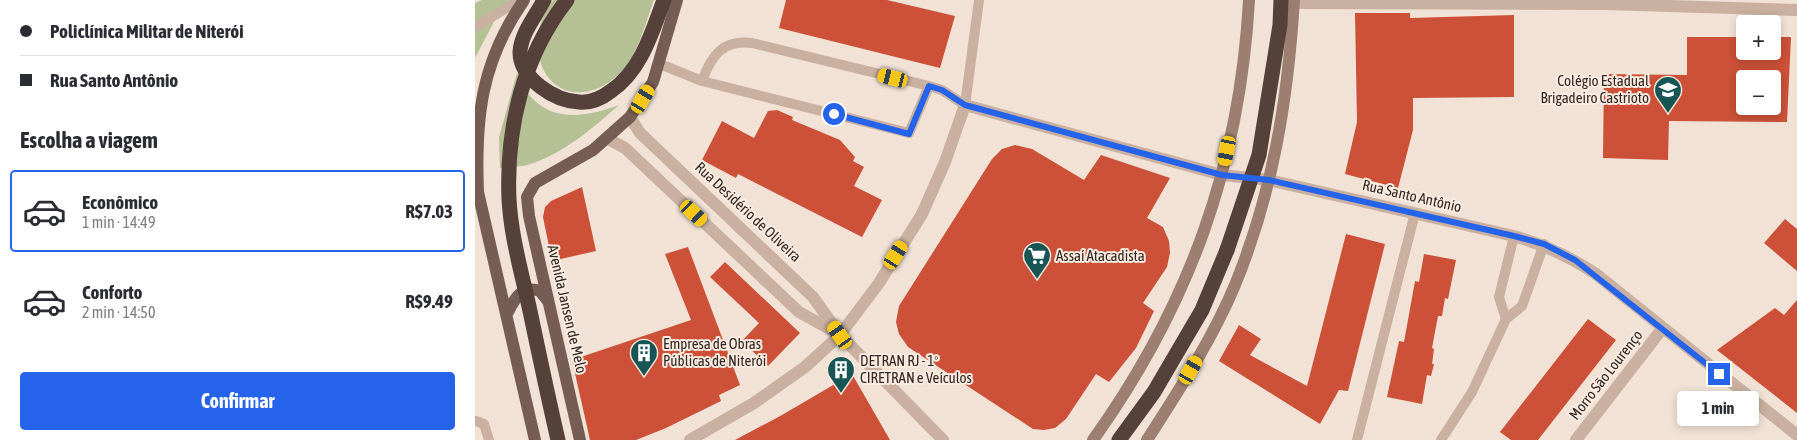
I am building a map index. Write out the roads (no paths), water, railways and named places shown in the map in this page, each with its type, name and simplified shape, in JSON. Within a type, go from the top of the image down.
[{"type":"highway","points":[[544,0],[524,36],[520,51],[522,64],[531,78],[549,92],[563,100],[581,102],[597,99],[613,91],[631,72],[648,43],[664,0]]},
{"type":"highway","points":[[557,440],[514,236],[509,200],[509,157],[514,118],[522,84],[539,44],[567,0]]},
{"type":"highway","points":[[1119,440],[1154,392],[1202,310],[1227,250],[1259,155],[1281,25],[1290,1]]},
{"type":"main road","points":[[524,0],[508,23],[482,86],[477,133],[477,192],[508,312],[535,440]]},
{"type":"main road","points":[[608,139],[630,117],[653,82],[677,0]]},
{"type":"main road","name":"Avenida Jansen de Melo","points":[[580,440],[527,206],[527,197],[532,187],[540,180],[593,150],[608,139]]},
{"type":"main road","points":[[508,312],[520,293],[527,289],[540,291],[549,303]]},
{"type":"street","points":[[1093,440],[1147,359],[1181,292],[1207,226],[1222,175],[1242,66],[1249,0]]},
{"type":"street","points":[[1147,440],[1201,354],[1235,286],[1269,180],[1288,87],[1290,1],[1606,4],[1797,10]]},
{"type":"street","name":"Rua Santo Antônio","points":[[965,105],[1222,175],[1269,180],[1544,244],[1575,260],[1596,274],[1662,329],[1797,435]]},
{"type":"street","points":[[690,440],[755,403],[805,367],[840,335],[879,282],[921,214],[945,162],[965,105]]},
{"type":"street","name":"Rua Desidério de Oliveira","points":[[630,117],[640,133],[813,297],[840,335],[943,440]]},
{"type":"street","name":"Rua Desidério de Oliveira","points":[[608,139],[625,148],[799,312],[840,335]]},
{"type":"street","name":"Morro São Lourenço","points":[[1576,440],[1662,329]]},
{"type":"lane","points":[[475,27],[520,0]]},
{"type":"lane","points":[[702,81],[722,48],[729,43],[738,41],[929,86],[942,90],[965,105],[979,0]]},
{"type":"lane","points":[[659,64],[702,81],[909,134],[929,86]]},
{"type":"lane","points":[[1357,440],[1415,213]]},
{"type":"lane","points":[[1506,319],[1499,297],[1514,236]]},
{"type":"lane","points":[[1441,440],[1472,392],[1506,319],[1522,306],[1544,244]]},
{"type":"lane","points":[[476,420],[484,424],[489,440]]},
{"type":"place","name":"Colégio Estadual Brigadeiro Castrioto","points":[[1668,114]]},
{"type":"place","name":"Assaí Atacadista","points":[[1037,280]]},
{"type":"place","name":"Empresa de Obras Públicas de Niterói","points":[[644,377]]},
{"type":"place","name":"DETRAN RJ - 1º CIRETRAN e Veículos","points":[[841,394]]}]
